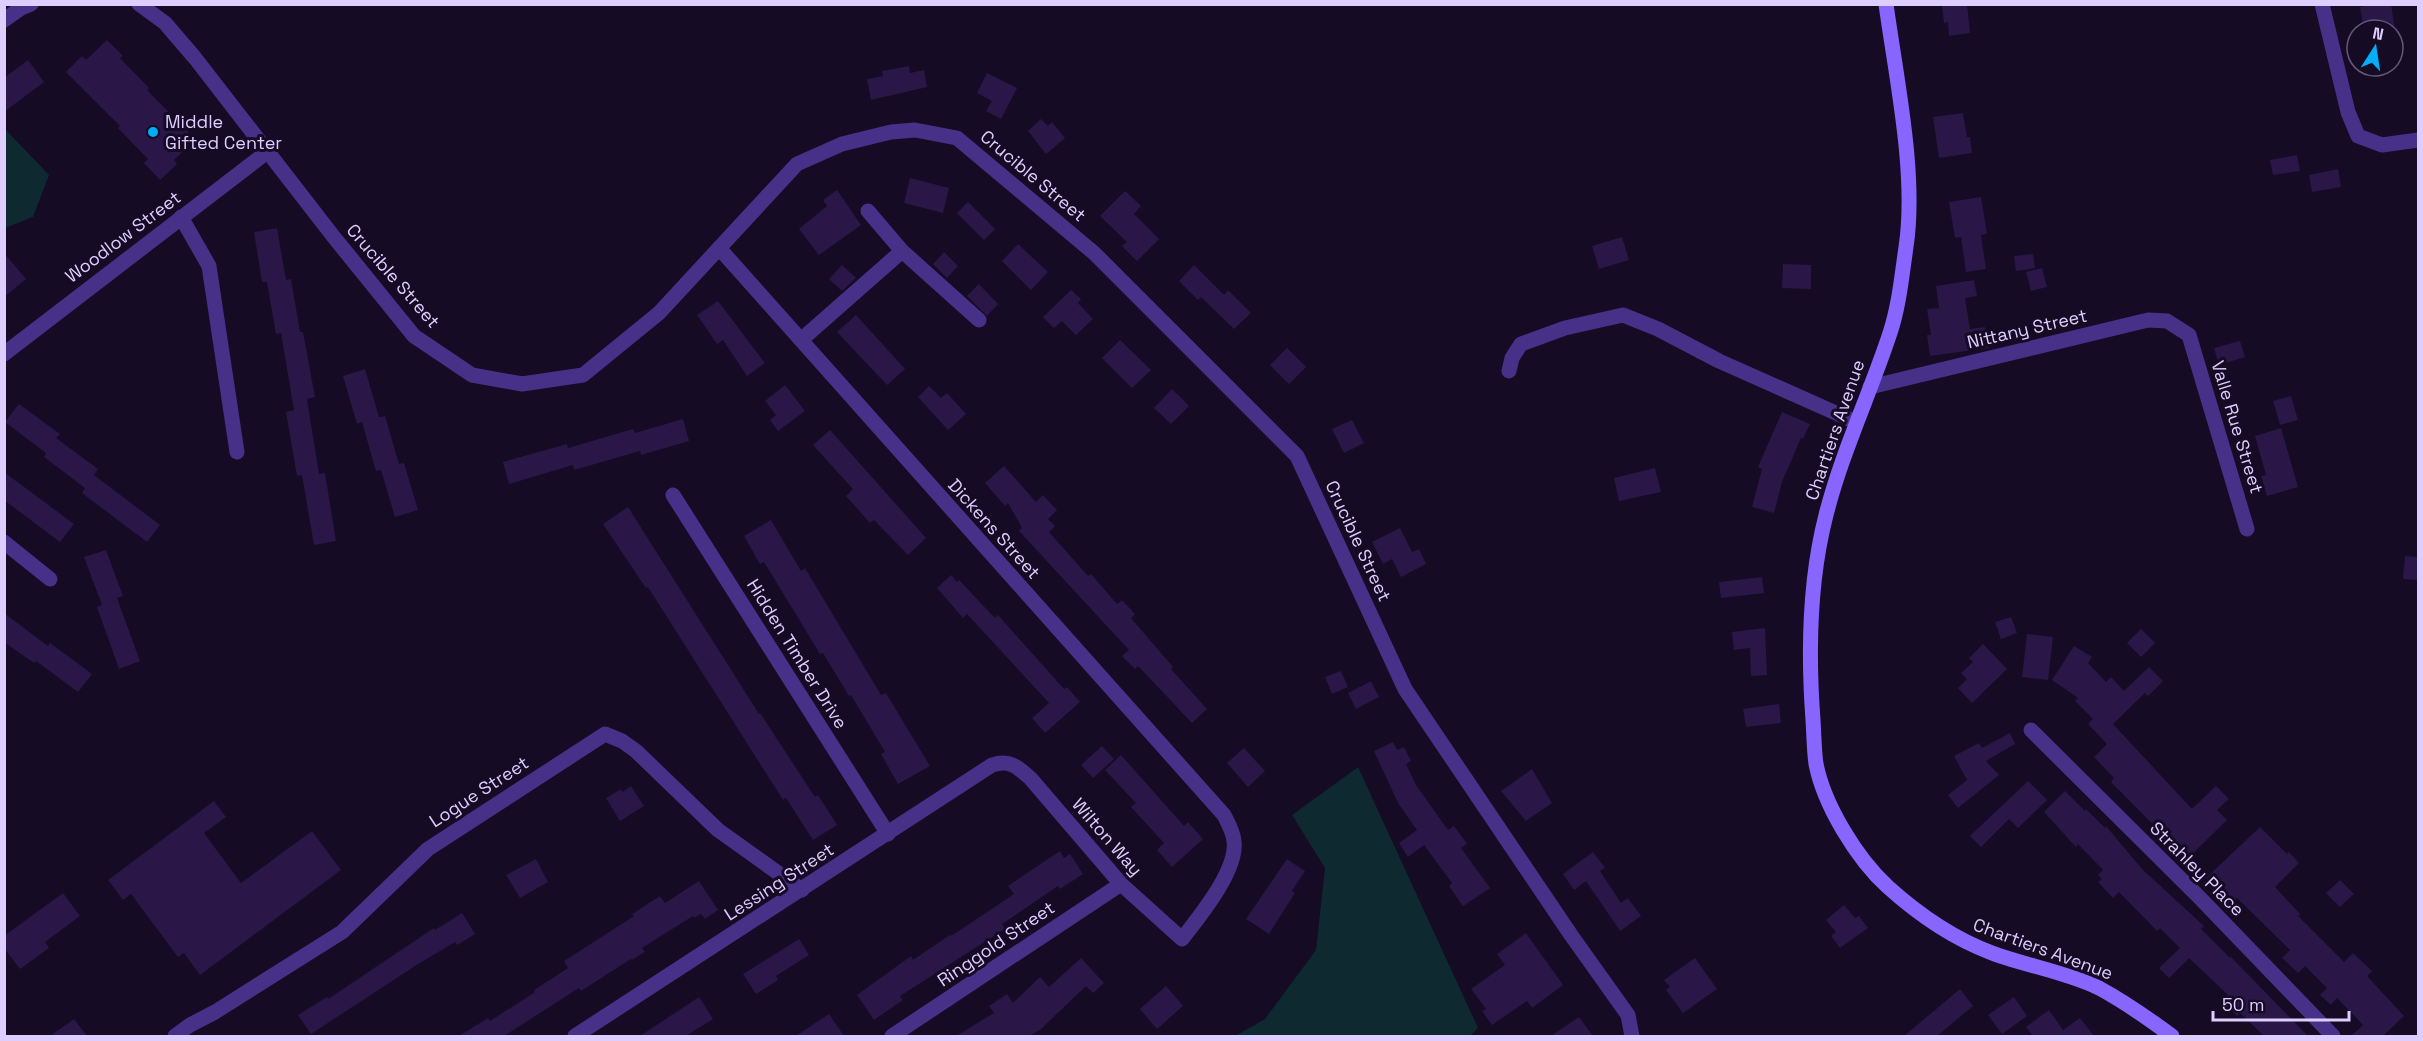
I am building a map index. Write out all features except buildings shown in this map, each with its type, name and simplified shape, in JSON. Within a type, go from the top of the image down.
[{"type":"street","points":[[4,20],[31,4]]},
{"type":"street","name":"Crucible Street","points":[[139,4],[165,23],[414,336],[472,375],[522,384],[583,375],[659,313],[797,164],[842,144],[891,132],[915,130],[957,138],[1094,253],[1297,456],[1405,689],[1571,935],[1628,1015],[1632,1036]]},
{"type":"street","name":"Chartiers Avenue","points":[[1886,4],[1906,145],[1907,242],[1892,329],[1856,422],[1825,517],[1814,589],[1810,645],[1816,765],[1827,797],[1860,857],[1885,884],[1914,909],[1941,929],[1993,953],[2097,987],[2137,1010],[2172,1036]]},
{"type":"street","points":[[2322,4],[2348,111],[2358,136],[2382,145],[2418,140]]},
{"type":"street","name":"Woodlow Street","points":[[4,354],[267,152]]},
{"type":"street","points":[[868,211],[902,251],[979,320]]},
{"type":"street","points":[[181,217],[209,266],[237,452]]},
{"type":"street","name":"Dickens Street","points":[[719,248],[1224,815],[1234,839],[1234,849],[1224,877],[1210,902],[1182,939]]},
{"type":"street","points":[[801,340],[902,251]]},
{"type":"street","points":[[1509,371],[1512,358],[1521,344],[1565,328],[1623,315],[1658,329],[1719,361],[1856,422]]},
{"type":"street","name":"Nittany Street","points":[[1870,387],[2148,320],[2167,321],[2189,335]]},
{"type":"street","name":"Valle Rue Street","points":[[2189,335],[2247,529]]},
{"type":"street","name":"Hidden Timber Drive","points":[[673,495],[888,834]]},
{"type":"street","points":[[4,542],[50,579]]},
{"type":"street","name":"Strahley Place","points":[[2031,730],[2199,897],[2333,1036]]},
{"type":"street","name":"Logue Street","points":[[175,1036],[342,932],[428,849],[605,734],[622,741],[636,752],[718,830],[802,890]]},
{"type":"street","name":"Lessing Street","points":[[575,1036],[992,765],[1004,761]]},
{"type":"street","name":"Wilton Way","points":[[1004,761],[1016,765],[1031,779],[1121,884],[1182,939]]},
{"type":"street","name":"Ringgold Street","points":[[892,1036],[1121,884]]},
{"type":"green space","points":[[5,129],[49,175],[33,217],[5,228]]},
{"type":"green space","points":[[1358,767],[1478,1028],[1470,1036],[1235,1036],[1265,1019],[1316,950],[1325,868],[1292,815]]},
{"type":"place","name":"Middle Gifted Center","points":[[153,132]]}]
